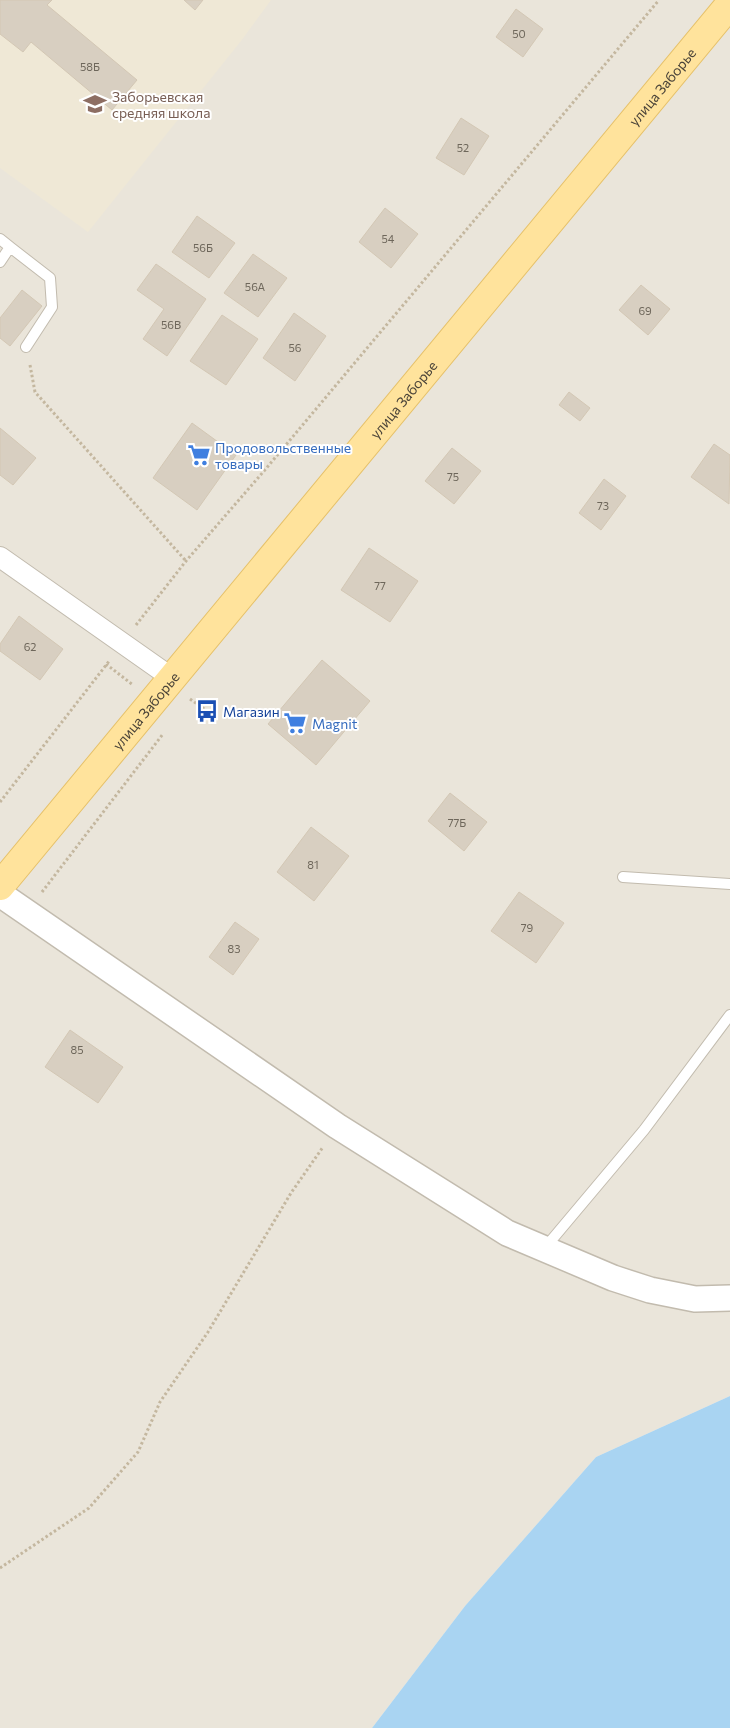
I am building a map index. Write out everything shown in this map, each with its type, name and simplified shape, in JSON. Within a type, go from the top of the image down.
[{"type":"main road","name":"улица Заборье","points":[[0,886],[730,4]]},
{"type":"street","points":[[0,556],[172,678]]},
{"type":"street","points":[[0,894],[337,1126],[507,1233],[613,1278],[650,1290],[695,1299],[730,1298]]},
{"type":"lane","points":[[0,239],[50,278],[52,307],[26,347]]},
{"type":"lane","points":[[0,262],[10,247]]},
{"type":"lane","points":[[623,876],[730,884]]},
{"type":"lane","points":[[544,1249],[644,1130],[730,1015]]},
{"type":"path","points":[[0,802],[186,561],[264,471],[659,0]]},
{"type":"path","points":[[26,347],[35,392],[186,561]]},
{"type":"path","points":[[186,705],[191,698],[207,711]]},
{"type":"path","points":[[38,897],[164,734]]},
{"type":"path","points":[[0,1568],[89,1508],[138,1452],[160,1402],[208,1332],[291,1194],[337,1126]]},
{"type":"shaded area","points":[[0,0],[730,0],[730,1396],[596,1457],[465,1606],[372,1728],[0,1728]]},
{"type":"shaded area","name":"Заборьевская средняя школа","points":[[0,0],[271,0],[241,41],[88,232],[0,168]]},
{"type":"water","points":[[730,1396],[730,1728],[372,1728],[465,1606],[596,1457]]},
{"type":"building","points":[[0,0],[52,0],[47,5],[137,80],[112,110],[31,42],[23,52],[0,34]]},
{"type":"building","points":[[184,0],[203,0],[195,10]]},
{"type":"building","points":[[516,9],[543,29],[523,57],[496,37]]},
{"type":"building","points":[[461,118],[489,136],[464,175],[436,158]]},
{"type":"building","points":[[385,208],[418,234],[391,268],[359,242]]},
{"type":"building","points":[[197,216],[235,243],[209,278],[172,252]]},
{"type":"building","points":[[253,254],[287,278],[258,317],[224,293]]},
{"type":"building","points":[[156,264],[206,299],[167,356],[143,339],[164,309],[137,290]]},
{"type":"building","points":[[641,285],[670,309],[648,335],[619,310]]},
{"type":"building","points":[[22,290],[42,306],[10,346],[0,338],[0,318]]},
{"type":"building","points":[[294,313],[326,336],[295,381],[263,358]]},
{"type":"building","points":[[222,315],[258,339],[226,385],[190,361]]},
{"type":"building","points":[[569,392],[590,408],[580,421],[559,405]]},
{"type":"building","points":[[192,423],[236,455],[197,510],[153,478]]},
{"type":"building","points":[[0,428],[36,458],[13,485],[0,475]]},
{"type":"building","points":[[714,444],[730,455],[729,504],[691,477]]},
{"type":"building","points":[[452,448],[481,471],[454,504],[425,481]]},
{"type":"building","points":[[604,479],[626,496],[601,530],[579,513]]},
{"type":"building","points":[[369,548],[418,581],[390,622],[341,590]]},
{"type":"building","points":[[19,616],[63,649],[40,680],[0,651],[0,644]]},
{"type":"building","points":[[322,660],[370,701],[316,765],[268,724]]},
{"type":"building","points":[[450,793],[487,822],[464,851],[428,821]]},
{"type":"building","points":[[311,827],[349,856],[314,901],[277,872]]},
{"type":"building","points":[[519,892],[564,923],[536,963],[491,931]]},
{"type":"building","points":[[235,922],[259,939],[233,975],[209,957]]},
{"type":"building","points":[[70,1030],[123,1067],[98,1103],[45,1067]]},
{"type":"place","name":"Заборьевская средняя школа","points":[[95,104]]},
{"type":"place","name":"Продовольственные товары","points":[[199,455]]},
{"type":"place","name":"Магазин","points":[[207,711]]},
{"type":"place","name":"Magnit","points":[[295,723]]}]
